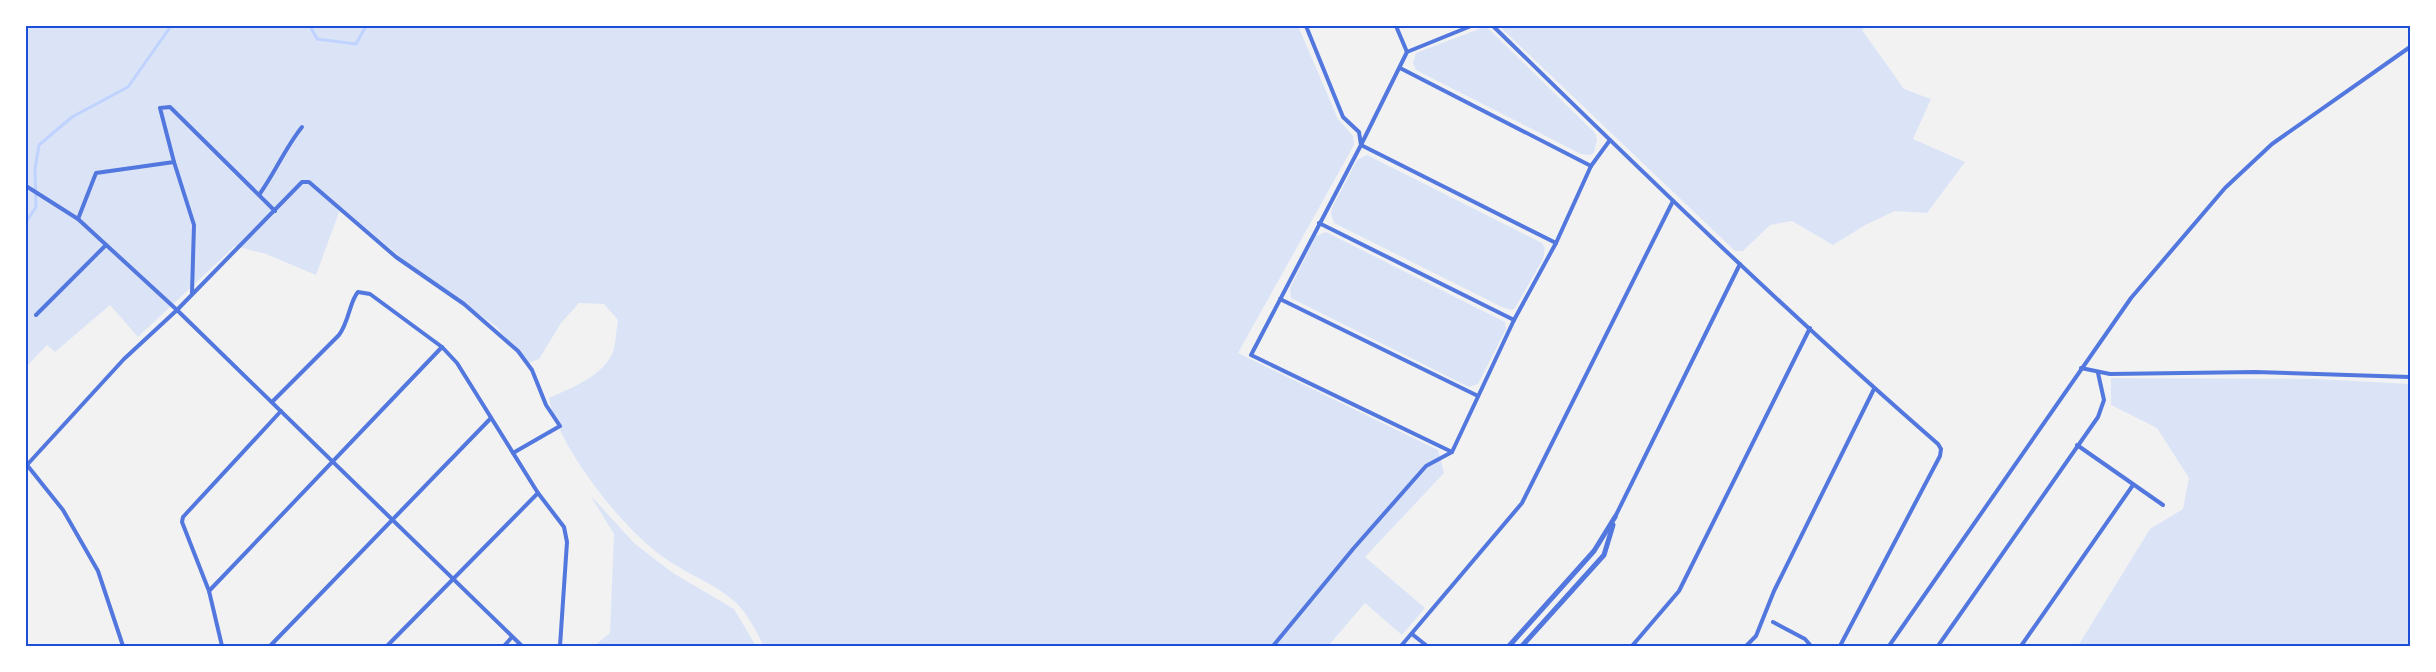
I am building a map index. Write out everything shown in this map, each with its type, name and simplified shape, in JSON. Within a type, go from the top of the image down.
[{"type":"street","points":[[1306,26],[1342,117],[1359,132],[1361,145]]},
{"type":"street","points":[[1396,26],[1407,52]]},
{"type":"street","points":[[1452,452],[1251,355],[1407,52],[1471,26]]},
{"type":"street","points":[[1493,26],[1673,201],[1941,449],[1940,456],[1840,646]]},
{"type":"street","points":[[1888,646],[2131,298],[2226,188],[2272,144],[2410,47]]},
{"type":"street","points":[[1400,68],[1591,166]]},
{"type":"street","points":[[192,295],[194,225],[160,108],[170,107],[275,211]]},
{"type":"street","points":[[260,195],[289,144],[302,127]]},
{"type":"street","points":[[1273,646],[1353,549],[1426,466],[1452,452],[1514,320],[1556,243],[1591,166],[1610,140]]},
{"type":"street","points":[[1361,145],[1556,243]]},
{"type":"street","points":[[78,219],[90,182],[96,173],[174,162]]},
{"type":"street","points":[[123,646],[98,571],[63,510],[26,465],[124,359],[177,310],[302,182],[309,182],[396,257],[464,304],[518,351],[532,370],[546,405],[560,426],[513,453]]},
{"type":"street","points":[[26,186],[78,219],[177,310],[522,646]]},
{"type":"street","points":[[1401,646],[1522,503],[1673,201]]},
{"type":"street","points":[[1320,223],[1514,320]]},
{"type":"street","points":[[36,315],[106,245]]},
{"type":"street","points":[[1509,646],[1594,551],[1615,516],[1740,264]]},
{"type":"street","points":[[272,402],[339,335],[346,325],[354,296],[358,292],[370,294],[442,347],[457,363],[538,493],[564,527],[566,534],[560,646]]},
{"type":"street","points":[[1280,299],[1478,396]]},
{"type":"street","points":[[1632,646],[1679,591],[1810,328]]},
{"type":"street","points":[[209,591],[442,347]]},
{"type":"street","points":[[2081,368],[2098,373],[2255,372],[2410,377]]},
{"type":"street","points":[[1938,646],[2098,417],[2104,399],[2098,373]]},
{"type":"street","points":[[1746,646],[1756,636],[1774,591],[1874,389]]},
{"type":"street","points":[[222,646],[209,591],[182,522],[183,517],[281,411]]},
{"type":"street","points":[[270,646],[491,418]]},
{"type":"street","points":[[2078,445],[2163,505]]},
{"type":"street","points":[[2021,646],[2133,485]]},
{"type":"street","points":[[387,646],[538,493]]},
{"type":"street","points":[[1522,646],[1604,555],[1615,516]]},
{"type":"street","points":[[1773,622],[1805,639],[1810,646]]},
{"type":"street","points":[[1412,634],[1427,646]]},
{"type":"street","points":[[504,646],[512,637]]},
{"type":"shaded area","points":[[26,26],[1298,26],[1338,119],[1353,136],[1354,145],[1238,353],[1438,450],[1444,473],[1365,557],[1425,608],[1402,635],[1365,603],[1328,646],[764,646],[747,616],[733,600],[717,588],[663,557],[629,527],[594,485],[565,439],[549,398],[586,380],[602,368],[613,352],[618,320],[604,304],[579,303],[561,323],[539,359],[526,364],[497,327],[417,271],[341,207],[316,275],[266,254],[235,246],[138,337],[110,305],[55,352],[47,345],[26,367]]},
{"type":"shaded area","points":[[1499,26],[1867,26],[1862,30],[1904,89],[1931,99],[1913,139],[1965,162],[1927,213],[1895,211],[1867,224],[1833,245],[1792,221],[1770,225],[1743,251],[1735,251]]},
{"type":"shaded area","points":[[1484,27],[1489,29],[1595,133],[1597,139],[1594,153],[1581,154],[1416,70],[1413,63],[1416,53]]},
{"type":"shaded area","points":[[1367,155],[1542,243],[1545,248],[1543,259],[1515,308],[1512,310],[1502,307],[1334,223],[1332,208],[1357,160]]},
{"type":"shaded area","points":[[1326,232],[1505,322],[1506,329],[1478,384],[1469,387],[1291,298],[1290,288],[1316,236]]},
{"type":"shaded area","points":[[2111,378],[2317,379],[2410,384],[2410,646],[2078,646],[2150,529],[2183,509],[2189,478],[2157,428],[2111,405]]},
{"type":"shaded area","points":[[590,495],[635,544],[673,573],[734,609],[756,646],[594,646],[610,633],[614,534]]},
{"type":"waterway","points":[[26,222],[36,207],[35,169],[39,145],[72,117],[128,87],[171,26]]},
{"type":"waterway","points":[[310,26],[317,39],[356,44],[366,26]]}]
